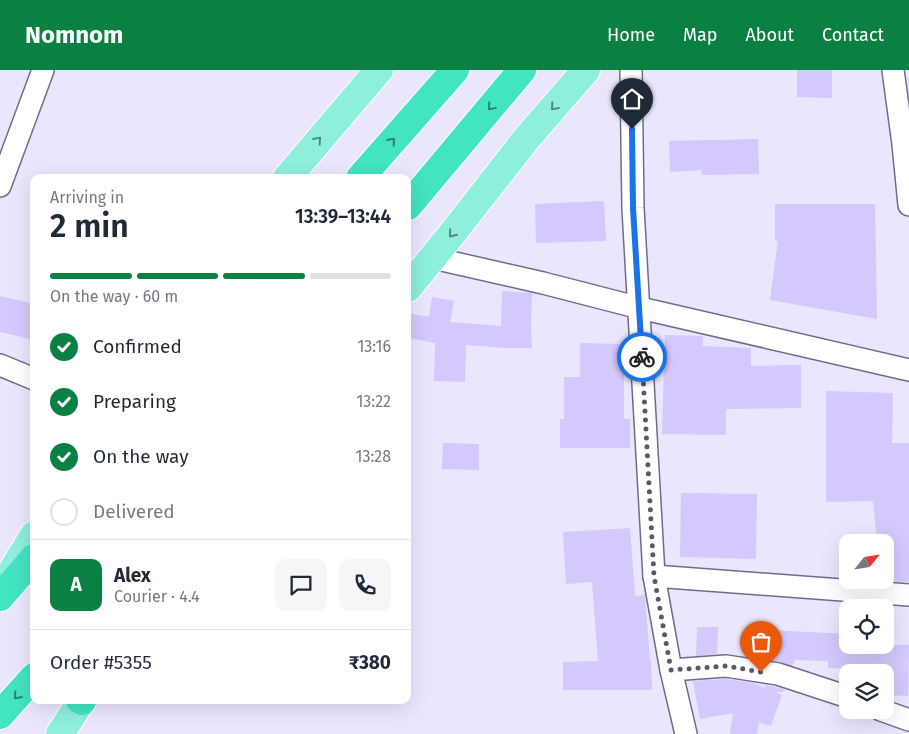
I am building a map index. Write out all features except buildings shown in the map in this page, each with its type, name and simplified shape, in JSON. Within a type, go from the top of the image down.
[{"type":"highway","points":[[364,174],[455,70]]},
{"type":"highway","points":[[411,202],[522,70]]},
{"type":"highway","points":[[0,597],[30,563]]},
{"type":"highway","points":[[0,715],[30,681]]},
{"type":"main road","points":[[290,174],[379,70]]},
{"type":"main road","points":[[411,284],[527,138],[586,70]]},
{"type":"main road","points":[[0,593],[30,542]]},
{"type":"main road","points":[[60,734],[79,704]]},
{"type":"street","points":[[0,186],[43,70]]},
{"type":"street","points":[[631,70],[633,208],[654,576],[671,670],[686,734]]},
{"type":"street","points":[[893,70],[909,205]]},
{"type":"street","points":[[433,258],[909,370]]},
{"type":"street","points":[[0,365],[30,377]]},
{"type":"street","points":[[654,576],[909,596]]},
{"type":"street","points":[[671,670],[726,666],[778,674],[839,695]]},
{"type":"street","points":[[894,715],[909,720]]},
{"type":"way so far","points":[[642,357],[654,576],[671,670],[726,666],[761,672]]},
{"type":"route","points":[[632,129],[633,208],[642,357]]}]
